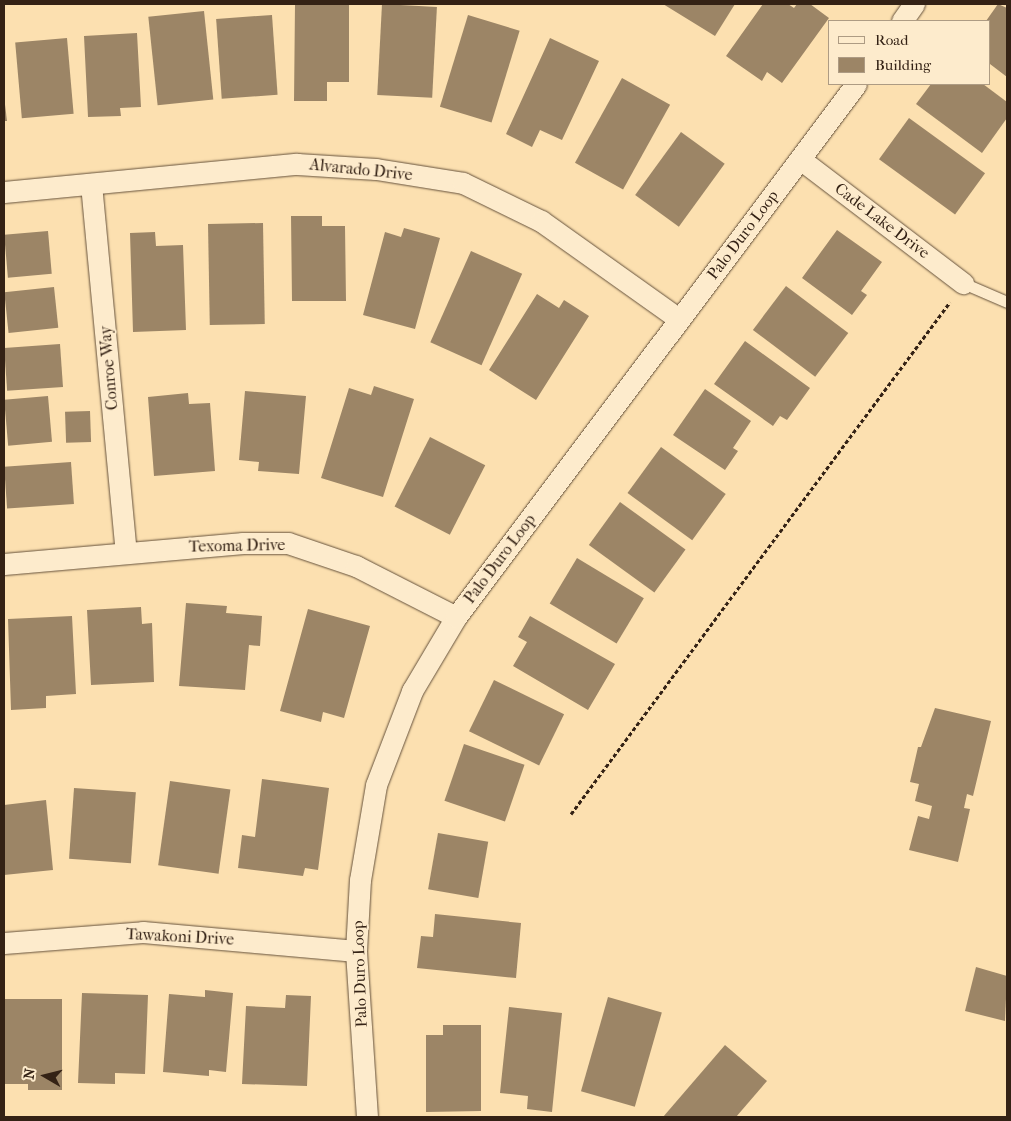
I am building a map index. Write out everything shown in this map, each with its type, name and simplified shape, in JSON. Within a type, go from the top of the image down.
[{"type":"street","name":"Palo Duro Loop","points":[[367,1117],[356,950],[360,880],[376,785],[412,691],[456,617],[855,85]]},
{"type":"street","name":"Cade Lake Drive","points":[[800,159],[963,283]]},
{"type":"street","name":"Alvarado Drive","points":[[4,192],[297,164],[376,169],[463,183],[541,221],[679,319]]},
{"type":"street","name":"Conroe Way","points":[[92,184],[126,552]]},
{"type":"street","name":"Texoma Drive","points":[[4,564],[243,543],[288,543],[356,566],[456,617]]},
{"type":"street","name":"Tawakoni Drive","points":[[4,943],[143,932],[356,950]]},
{"type":"lane","points":[[963,283],[1007,302]]},
{"type":"path","points":[[571,814],[963,283]]},
{"type":"building","points":[[295,4],[349,4],[349,82],[327,82],[327,101],[294,101]]},
{"type":"building","points":[[382,4],[437,7],[432,98],[377,95]]},
{"type":"building","points":[[663,4],[735,4],[715,36]]},
{"type":"building","points":[[763,4],[788,4],[794,8],[797,4],[810,4],[829,18],[782,83],[767,72],[762,81],[726,56]]},
{"type":"building","points":[[998,4],[1007,8],[1007,77],[991,65],[991,20],[987,20]]},
{"type":"building","points":[[204,11],[213,100],[158,105],[148,17]]},
{"type":"building","points":[[272,15],[278,95],[222,99],[216,19]]},
{"type":"building","points":[[468,15],[520,31],[492,123],[440,107]]},
{"type":"building","points":[[137,33],[141,107],[120,108],[121,116],[88,117],[84,36]]},
{"type":"building","points":[[67,38],[74,114],[22,118],[15,43]]},
{"type":"building","points":[[550,38],[599,61],[562,140],[540,130],[532,147],[506,134]]},
{"type":"building","points":[[622,78],[670,105],[623,190],[575,163]]},
{"type":"building","points":[[930,85],[984,85],[1007,102],[1007,118],[982,153],[916,104]]},
{"type":"building","points":[[4,96],[7,121],[4,121]]},
{"type":"building","points":[[909,118],[985,173],[955,215],[879,159]]},
{"type":"building","points":[[681,132],[725,164],[679,227],[635,195]]},
{"type":"building","points":[[291,216],[322,216],[322,226],[345,226],[346,301],[292,301]]},
{"type":"building","points":[[263,223],[265,324],[210,325],[208,224]]},
{"type":"building","points":[[404,228],[440,238],[415,329],[363,315],[385,232],[401,237]]},
{"type":"building","points":[[837,230],[882,262],[861,291],[867,295],[852,315],[802,278]]},
{"type":"building","points":[[48,231],[52,274],[8,278],[4,235]]},
{"type":"building","points":[[155,232],[156,246],[183,245],[186,330],[133,332],[130,233]]},
{"type":"building","points":[[471,251],[522,274],[481,365],[430,342]]},
{"type":"building","points":[[786,286],[848,333],[815,377],[753,330]]},
{"type":"building","points":[[54,287],[58,328],[9,333],[4,292]]},
{"type":"building","points":[[537,294],[559,308],[564,300],[589,316],[536,400],[489,370]]},
{"type":"building","points":[[745,341],[810,388],[787,420],[780,416],[773,426],[714,384]]},
{"type":"building","points":[[60,344],[63,387],[7,391],[4,348]]},
{"type":"building","points":[[374,386],[414,399],[383,497],[321,478],[349,388],[371,395]]},
{"type":"building","points":[[705,389],[751,421],[733,448],[738,451],[725,470],[673,435]]},
{"type":"building","points":[[245,391],[306,396],[299,474],[258,471],[259,462],[239,460]]},
{"type":"building","points":[[188,393],[189,404],[210,403],[215,471],[154,476],[148,397]]},
{"type":"building","points":[[48,396],[52,442],[8,446],[4,400]]},
{"type":"building","points":[[90,411],[91,442],[66,443],[65,412]]},
{"type":"building","points":[[430,437],[485,465],[450,535],[395,506]]},
{"type":"building","points":[[661,447],[726,494],[692,540],[627,493]]},
{"type":"building","points":[[71,462],[74,504],[7,509],[4,467]]},
{"type":"building","points":[[620,502],[686,550],[654,592],[589,545]]},
{"type":"building","points":[[577,558],[644,598],[617,644],[550,603]]},
{"type":"building","points":[[186,603],[227,606],[226,613],[262,616],[260,646],[249,645],[245,690],[179,686]]},
{"type":"building","points":[[141,607],[142,624],[152,623],[154,682],[91,685],[87,610]]},
{"type":"building","points":[[308,609],[370,626],[344,718],[323,712],[321,722],[280,711]]},
{"type":"building","points":[[72,616],[76,694],[46,696],[46,708],[11,710],[8,619]]},
{"type":"building","points":[[530,616],[615,664],[588,710],[513,666],[527,642],[518,637]]},
{"type":"building","points":[[494,680],[564,714],[539,765],[469,731]]},
{"type":"building","points":[[935,708],[991,721],[973,796],[967,794],[964,808],[970,809],[958,862],[909,850],[918,816],[929,819],[932,806],[915,801],[919,784],[910,782],[918,747],[921,747]]},
{"type":"building","points":[[464,744],[525,765],[505,822],[444,801]]},
{"type":"building","points":[[262,779],[329,788],[318,870],[305,868],[303,876],[238,868],[242,835],[255,837]]},
{"type":"building","points":[[170,781],[230,789],[219,874],[158,865]]},
{"type":"building","points":[[74,788],[136,792],[131,863],[69,859]]},
{"type":"building","points":[[46,800],[53,870],[4,875],[4,805]]},
{"type":"building","points":[[438,833],[488,842],[478,898],[428,889]]},
{"type":"building","points":[[435,914],[521,923],[516,978],[417,968],[421,936],[433,937]]},
{"type":"building","points":[[976,967],[1007,976],[1005,1021],[965,1011]]},
{"type":"building","points":[[205,990],[233,993],[226,1072],[209,1070],[209,1076],[163,1072],[169,994],[205,997]]},
{"type":"building","points":[[82,993],[148,995],[145,1074],[115,1073],[115,1084],[78,1083]]},
{"type":"building","points":[[286,995],[311,996],[307,1086],[242,1084],[246,1006],[285,1008]]},
{"type":"building","points":[[608,997],[662,1012],[635,1107],[581,1091]]},
{"type":"building","points":[[4,999],[62,999],[62,1090],[28,1090],[28,1084],[4,1084]]},
{"type":"building","points":[[509,1007],[562,1013],[552,1112],[527,1109],[528,1096],[500,1093]]},
{"type":"building","points":[[443,1025],[481,1025],[481,1111],[426,1112],[426,1035],[443,1035]]},
{"type":"building","points":[[725,1045],[767,1081],[736,1117],[663,1117]]}]
